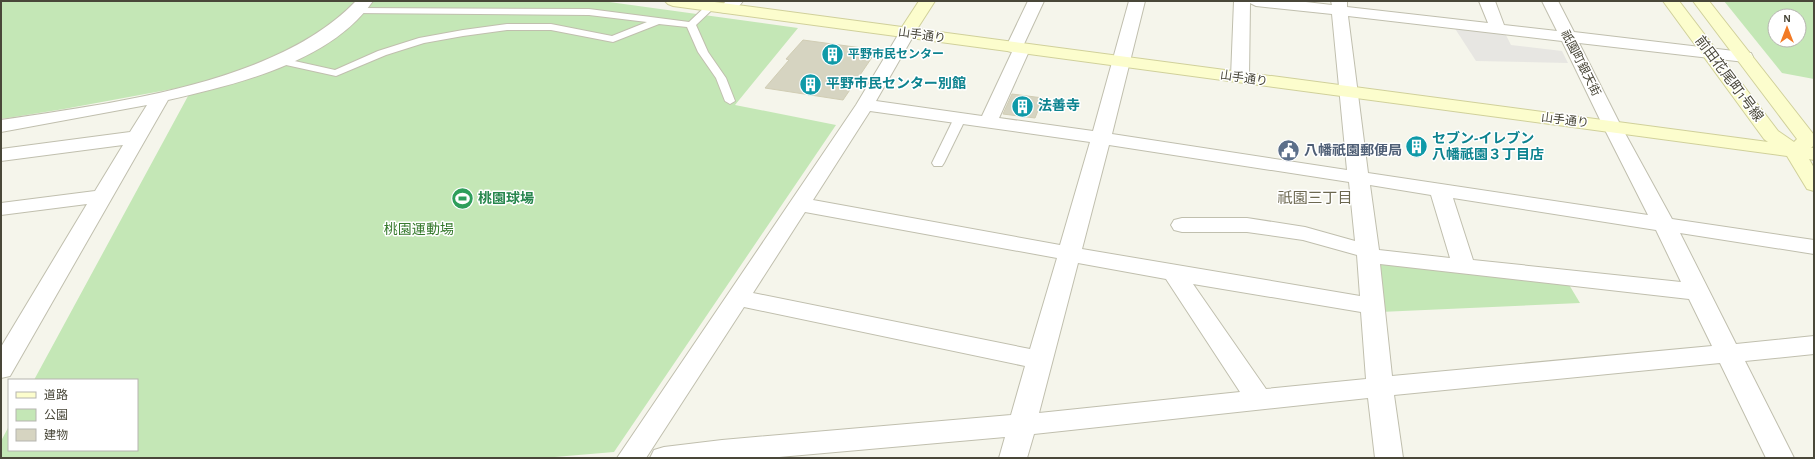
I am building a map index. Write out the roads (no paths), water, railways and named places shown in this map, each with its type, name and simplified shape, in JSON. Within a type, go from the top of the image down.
[{"type":"street","name":"山手通り","points":[[674,1],[724,5],[908,34],[1612,126],[1814,154]]},
{"type":"street","points":[[630,458],[865,104],[927,1]]},
{"type":"street","points":[[988,122],[1036,1]]},
{"type":"street","points":[[1013,458],[1122,62],[1137,1]]},
{"type":"street","points":[[1240,77],[1242,1]]},
{"type":"street","points":[[1256,1],[1340,6],[1498,29],[1745,57]]},
{"type":"street","points":[[1487,1],[1498,29]]},
{"type":"street","name":"祇園町銀天街","points":[[1550,1],[1612,126],[1664,224],[1780,458]]},
{"type":"street","name":"前田花尾町1号線","points":[[1671,1],[1771,135],[1794,151],[1814,185]]},
{"type":"street","name":"前田花尾町1号線","points":[[1701,1],[1808,140],[1794,151]]},
{"type":"street","points":[[1,126],[93,112],[160,98],[240,76],[281,61],[310,47],[331,33],[360,6]]},
{"type":"street","points":[[1340,6],[1348,92],[1368,254],[1380,387],[1389,458]]},
{"type":"street","points":[[1,369],[160,98]]},
{"type":"street","points":[[865,104],[1100,138],[1814,247]]},
{"type":"street","points":[[1,156],[137,137]]},
{"type":"street","points":[[1440,190],[1464,267]]},
{"type":"street","points":[[1,209],[102,196]]},
{"type":"street","points":[[799,204],[1174,273],[1372,306]]},
{"type":"street","points":[[1182,225],[1247,225],[1305,234],[1368,254],[1464,267],[1698,292]]},
{"type":"street","points":[[1174,273],[1259,400]]},
{"type":"street","points":[[737,298],[1040,360]]},
{"type":"street","points":[[664,458],[722,455],[1380,387],[1814,345]]},
{"type":"lane","points":[[360,6],[589,12],[691,25],[724,5]]},
{"type":"lane","points":[[281,61],[336,73],[382,53],[422,40],[463,32],[507,28],[551,27],[613,39],[659,21]]},
{"type":"lane","points":[[691,25],[703,52],[721,78],[730,101]]},
{"type":"lane","points":[[938,163],[960,118]]},
{"type":"place","name":"平野市民センター","points":[[832,54]]},
{"type":"place","name":"平野市民センター別館","points":[[811,84]]},
{"type":"place","name":"法善寺","points":[[1022,106]]},
{"type":"place","name":"セブン-イレブン 八幡祇園３丁目店","points":[[1417,147]]},
{"type":"place","name":"八幡祇園郵便局","points":[[1289,151]]},
{"type":"place","name":"桃園球場","points":[[462,199]]},
{"type":"district","name":"祇園三丁目","points":[[1315,198]]},
{"type":"park label","name":"桃園運動場","points":[[419,230]]}]
